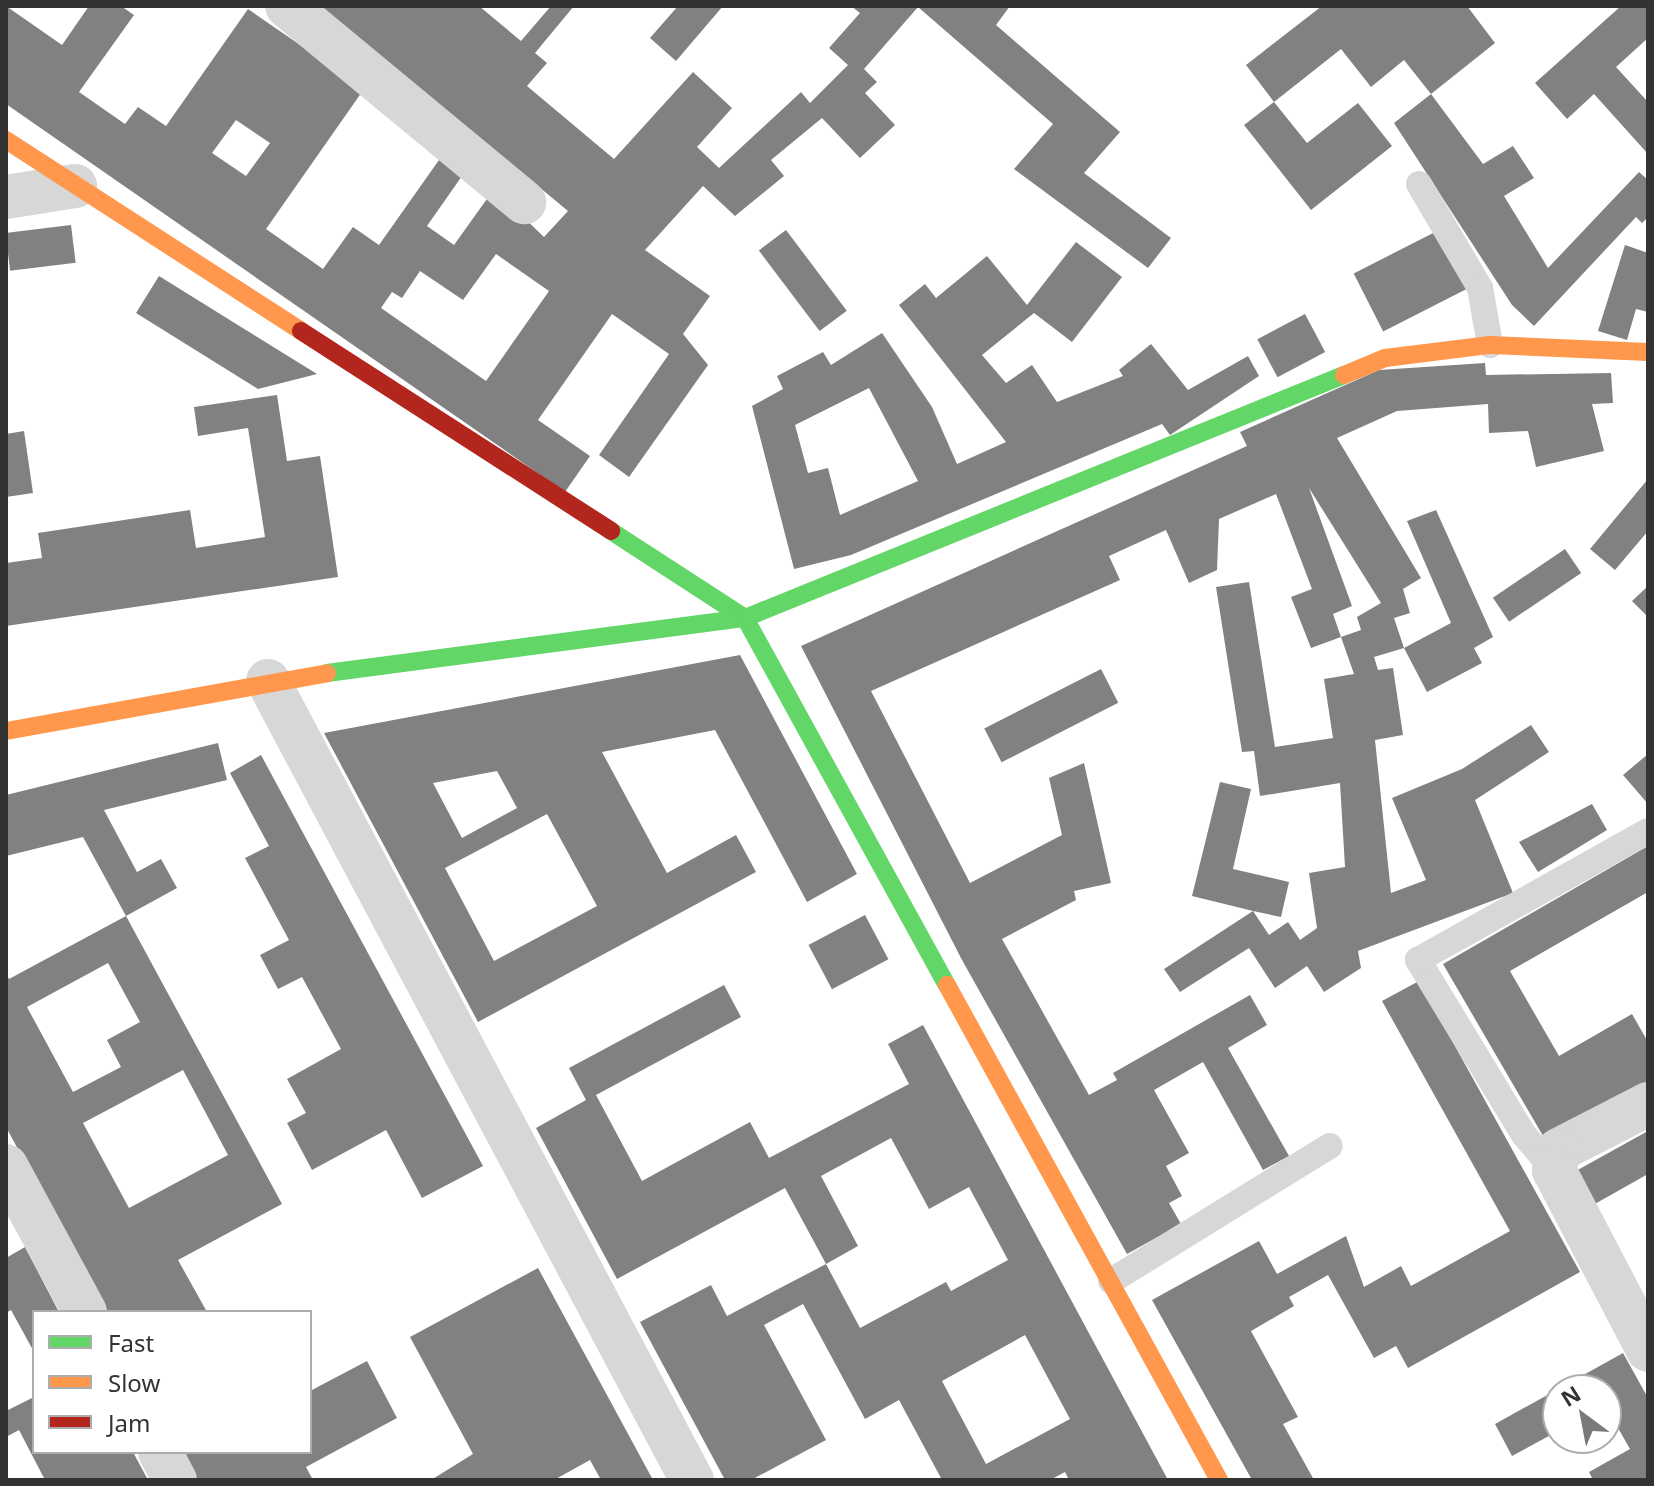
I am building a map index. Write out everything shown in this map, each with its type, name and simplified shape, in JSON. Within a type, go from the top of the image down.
[{"type":"street","points":[[287,6],[524,202]]},
{"type":"street","points":[[6,140],[745,618],[1219,1480]]},
{"type":"street","points":[[6,197],[75,186]]},
{"type":"street","points":[[6,731],[268,681],[745,618],[1385,358],[1490,345],[1648,352]]},
{"type":"street","points":[[268,681],[692,1480]]},
{"type":"street","points":[[1648,1104],[1559,1150],[1554,1170],[1648,1350]]},
{"type":"street","points":[[6,1166],[21,1230],[83,1310]]},
{"type":"street","points":[[161,1454],[175,1480]]},
{"type":"lane","points":[[1419,184],[1480,288],[1490,345]]},
{"type":"lane","points":[[1554,1170],[1524,1135],[1418,960],[1648,831]]},
{"type":"lane","points":[[1111,1281],[1330,1146]]},
{"type":"building","points":[[6,6],[62,45],[89,6],[121,6],[134,15],[79,92],[125,124],[138,107],[166,126],[248,9],[364,89],[266,229],[323,269],[353,227],[379,245],[439,160],[462,176],[427,226],[454,245],[494,189],[544,237],[568,211],[321,6],[479,6],[521,41],[551,6],[574,6],[535,53],[547,63],[527,86],[614,159],[693,72],[732,108],[697,147],[719,168],[801,92],[810,103],[848,65],[829,48],[860,13],[851,6],[1010,6],[996,25],[1120,132],[1084,173],[1171,238],[1148,268],[1014,169],[1053,124],[918,7],[864,69],[877,82],[865,93],[895,125],[860,158],[822,118],[771,160],[784,176],[735,216],[703,186],[645,250],[710,296],[683,334],[708,365],[629,477],[599,455],[669,354],[612,314],[538,420],[590,456],[565,492],[6,104]],"holes":[[[236,120],[270,143],[246,176],[212,153]],[[496,254],[549,291],[486,381],[381,308],[392,292],[402,298],[420,271],[463,300]]]},
{"type":"building","points":[[678,6],[723,6],[676,61],[650,38]]},
{"type":"building","points":[[1322,6],[1467,6],[1495,43],[1431,94],[1404,60],[1371,87],[1341,49],[1274,102],[1246,65]]},
{"type":"building","points":[[1621,6],[1648,6],[1648,38],[1616,67],[1648,102],[1648,154],[1594,94],[1567,119],[1535,83]]},
{"type":"building","points":[[1431,94],[1483,164],[1513,146],[1534,178],[1504,196],[1548,268],[1639,172],[1648,180],[1648,217],[1642,223],[1636,217],[1534,326],[1512,305],[1394,123]]},
{"type":"building","points":[[1274,102],[1307,143],[1358,103],[1392,146],[1311,210],[1244,125]]},
{"type":"building","points":[[71,225],[76,263],[10,271],[6,233]]},
{"type":"building","points":[[1441,229],[1471,287],[1383,331],[1354,273]]},
{"type":"building","points":[[786,230],[847,311],[820,331],[759,250]]},
{"type":"building","points":[[1076,242],[1122,277],[1072,342],[1034,313],[982,355],[1006,383],[1032,365],[1057,402],[1123,376],[1119,370],[1151,344],[1188,390],[1248,356],[1259,376],[1170,435],[1162,424],[851,555],[794,569],[752,406],[783,389],[777,376],[823,352],[831,365],[882,333],[932,407],[957,464],[1006,442],[899,305],[925,284],[936,298],[987,256],[1027,305]],"holes":[[[869,388],[918,481],[840,515],[828,468],[808,473],[795,425]]]},
{"type":"building","points":[[1625,245],[1648,253],[1648,312],[1636,309],[1627,340],[1598,331]]},
{"type":"building","points":[[159,276],[317,374],[258,389],[136,313]]},
{"type":"building","points":[[1305,314],[1325,352],[1278,377],[1257,339]]},
{"type":"building","points":[[1485,363],[1486,375],[1611,373],[1613,403],[1592,404],[1604,451],[1536,467],[1528,431],[1489,433],[1488,404],[1397,411],[1337,438],[1421,578],[1403,589],[1410,613],[1394,618],[1404,648],[1374,657],[1378,670],[1393,668],[1403,735],[1375,740],[1391,893],[1426,880],[1392,798],[1462,769],[1531,725],[1549,752],[1475,800],[1513,893],[1358,951],[1361,968],[1324,992],[1307,966],[1275,988],[1249,948],[1180,992],[1164,969],[1253,911],[1269,935],[1288,922],[1300,940],[1317,928],[1309,873],[1345,867],[1340,783],[1260,796],[1254,751],[1242,752],[1216,587],[1249,582],[1275,747],[1333,738],[1324,679],[1354,674],[1341,637],[1311,648],[1291,597],[1312,589],[1276,494],[1219,519],[1217,570],[1189,583],[1166,530],[1109,556],[1120,580],[871,691],[970,883],[1062,835],[1049,778],[1084,763],[1111,883],[1074,891],[1076,900],[1002,939],[1089,1095],[1117,1080],[1113,1073],[1250,995],[1267,1025],[1228,1048],[1289,1156],[1263,1170],[1203,1062],[1154,1090],[1189,1153],[1166,1166],[1182,1196],[1169,1203],[1181,1224],[1127,1254],[962,960],[801,646],[1247,446],[1240,432],[1379,370]],"holes":[[[1309,488],[1381,603],[1357,617],[1361,630],[1341,637],[1333,614],[1352,606]]]},
{"type":"building","points":[[277,395],[287,461],[320,456],[338,577],[6,626],[6,563],[42,558],[38,533],[190,510],[196,548],[265,537],[248,428],[198,436],[194,407]]},
{"type":"building","points":[[24,431],[33,493],[6,497],[6,434]]},
{"type":"building","points":[[1648,479],[1648,531],[1615,570],[1590,549]]},
{"type":"building","points":[[1436,510],[1493,637],[1474,648],[1482,663],[1427,692],[1404,648],[1451,623],[1407,521]]},
{"type":"building","points":[[1565,549],[1581,573],[1509,622],[1493,598]]},
{"type":"building","points":[[1648,586],[1648,617],[1632,601]]},
{"type":"building","points":[[740,655],[857,874],[807,902],[715,730],[602,752],[667,873],[736,835],[756,872],[478,1022],[324,733]],"holes":[[[497,771],[517,808],[462,838],[433,783]],[[547,814],[597,906],[494,961],[445,868]]]},
{"type":"building","points":[[1101,669],[1118,703],[1002,762],[984,728]]},
{"type":"building","points":[[218,743],[227,780],[104,810],[137,872],[161,859],[177,888],[126,916],[83,837],[6,856],[6,795]]},
{"type":"building","points":[[1648,754],[1648,804],[1623,775]]},
{"type":"building","points":[[261,755],[483,1166],[422,1198],[386,1130],[312,1170],[287,1123],[306,1113],[287,1079],[341,1049],[302,977],[278,989],[260,955],[289,940],[245,858],[269,846],[230,773]]},
{"type":"building","points":[[1220,782],[1251,789],[1233,869],[1289,882],[1281,917],[1192,896]]},
{"type":"building","points":[[1592,804],[1607,830],[1538,872],[1519,842]]},
{"type":"building","points":[[1648,846],[1648,892],[1510,971],[1559,1056],[1632,1014],[1648,1042],[1648,1083],[1546,1141],[1443,964]]},
{"type":"building","points":[[865,915],[888,959],[832,989],[808,945]]},
{"type":"building","points":[[126,916],[282,1204],[178,1260],[206,1310],[105,1310],[6,1127],[6,973],[9,979]],"holes":[[[108,963],[140,1022],[107,1040],[121,1067],[73,1092],[27,1007]],[[183,1070],[228,1155],[129,1208],[83,1123]]]},
{"type":"building","points":[[1419,981],[1580,1272],[1408,1368],[1396,1346],[1374,1358],[1328,1275],[1289,1297],[1294,1306],[1251,1331],[1298,1417],[1283,1424],[1314,1480],[1252,1480],[1152,1300],[1259,1241],[1277,1274],[1346,1236],[1364,1287],[1401,1266],[1411,1286],[1510,1231],[1382,1001]]},
{"type":"building","points":[[724,985],[741,1017],[596,1095],[642,1181],[750,1122],[769,1158],[909,1084],[888,1044],[923,1025],[1168,1480],[1069,1480],[1065,1472],[1050,1480],[942,1480],[899,1400],[865,1419],[803,1304],[764,1325],[826,1440],[751,1480],[725,1480],[640,1322],[711,1285],[727,1316],[826,1264],[785,1188],[617,1279],[536,1128],[586,1100],[569,1068]],"holes":[[[891,1138],[929,1209],[969,1187],[1008,1260],[951,1291],[946,1282],[860,1328],[826,1264],[858,1246],[821,1176]],[[1025,1335],[1070,1419],[986,1464],[942,1381]]]},
{"type":"building","points":[[1648,1131],[1648,1174],[1593,1205],[1574,1172]]},
{"type":"building","points":[[25,1247],[58,1310],[32,1310],[32,1348],[11,1310],[6,1313],[6,1258]]},
{"type":"building","points":[[538,1268],[653,1480],[601,1480],[590,1460],[554,1480],[431,1480],[473,1454],[410,1337]]},
{"type":"building","points":[[1623,1353],[1648,1398],[1648,1480],[1593,1480],[1589,1472],[1630,1449],[1622,1435],[1622,1374],[1585,1374]]},
{"type":"building","points":[[367,1361],[397,1418],[306,1467],[313,1480],[197,1480],[183,1454],[312,1454],[312,1390]]},
{"type":"building","points":[[32,1398],[32,1454],[134,1454],[148,1480],[45,1480],[19,1430],[6,1437],[6,1411]]},
{"type":"building","points":[[1542,1398],[1542,1440],[1512,1456],[1495,1424]]},
{"type":"traffic: fast","points":[[327,673],[745,618],[1344,375]]},
{"type":"traffic: fast","points":[[611,531],[745,618],[947,985]]},
{"type":"traffic: slow","points":[[6,140],[301,331]]},
{"type":"traffic: slow","points":[[1344,375],[1385,358],[1490,345],[1648,352]]},
{"type":"traffic: slow","points":[[6,731],[327,673]]},
{"type":"traffic: slow","points":[[947,985],[1219,1480]]},
{"type":"traffic: jam","points":[[301,331],[611,531]]}]
